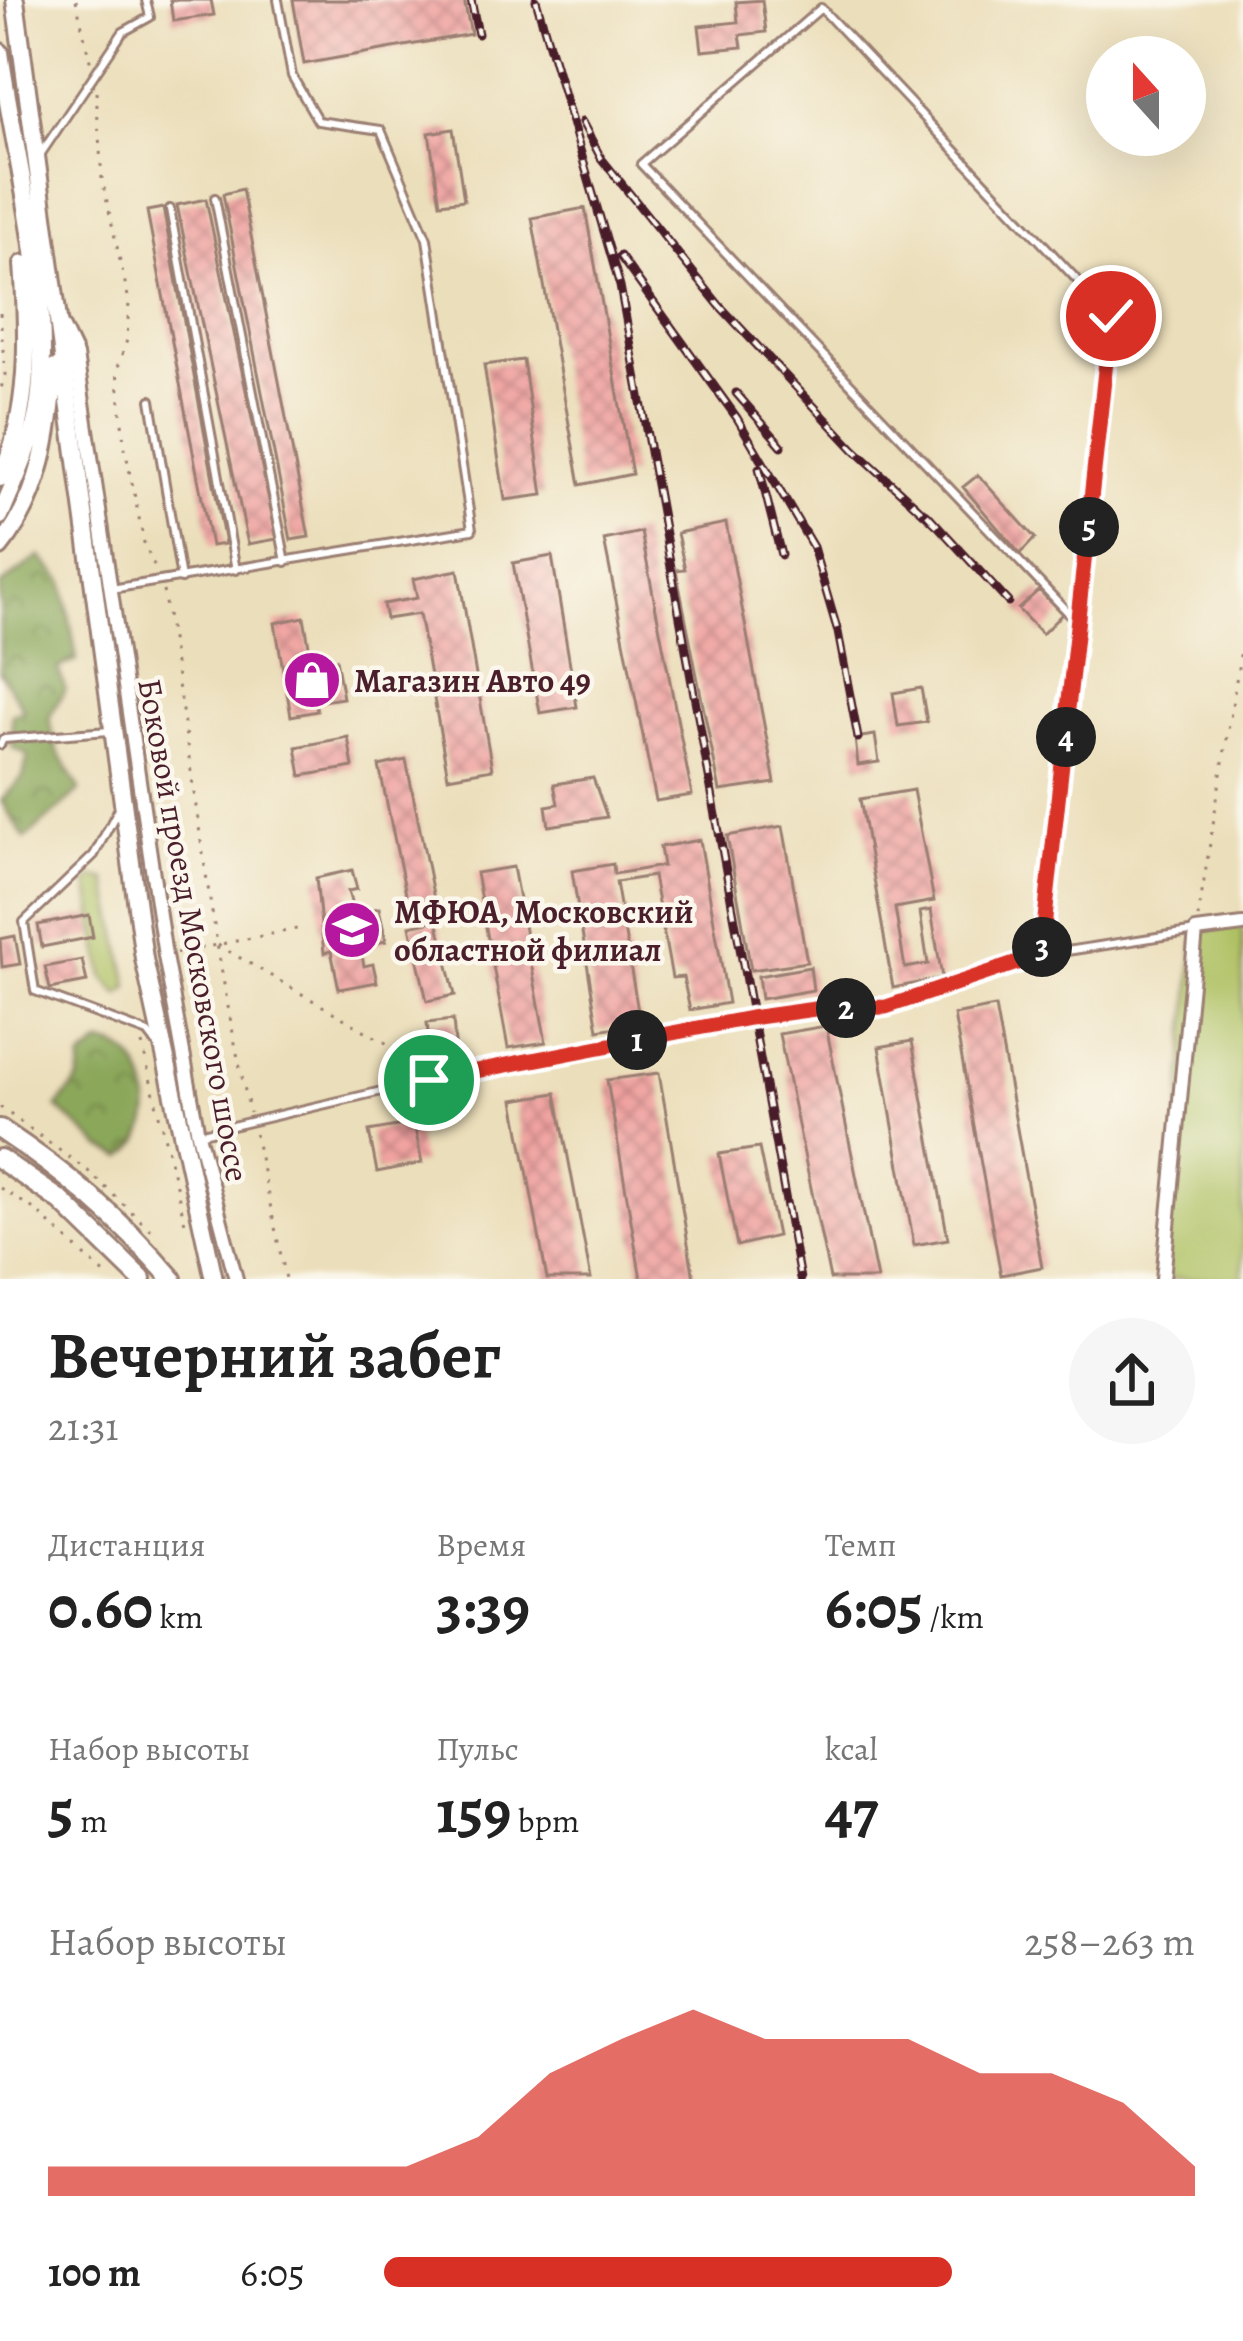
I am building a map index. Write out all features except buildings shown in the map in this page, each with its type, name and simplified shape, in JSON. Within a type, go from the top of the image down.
[{"type":"main road","points":[[15,0],[121,805],[162,1049],[214,1279]]},
{"type":"main road","points":[[0,52],[38,293],[39,404],[0,517]]},
{"type":"main road","points":[[0,478],[19,416],[28,354],[16,167]]},
{"type":"main road","points":[[0,547],[31,491],[50,438],[58,319]]},
{"type":"main road","points":[[0,1129],[76,1180],[128,1227],[172,1279]]},
{"type":"main road","points":[[0,1159],[61,1201],[141,1279]]},
{"type":"street","name":"Боковой проезд Московского шоссе","points":[[38,293],[76,355],[165,956],[198,1134],[236,1279]]},
{"type":"street","points":[[1162,1279],[1196,931],[1243,925]]},
{"type":"lane","points":[[38,158],[123,32],[150,17],[146,0]]},
{"type":"lane","points":[[108,589],[472,530],[427,239],[381,130],[318,121],[292,76],[278,0]]},
{"type":"lane","points":[[1041,955],[1079,624],[1111,316],[821,8],[641,164],[1079,624]]},
{"type":"lane","points":[[215,198],[286,562]]},
{"type":"lane","points":[[170,209],[236,570]]},
{"type":"lane","points":[[152,400],[181,579]]},
{"type":"lane","points":[[0,745],[4,739],[110,731]]},
{"type":"lane","points":[[121,805],[94,855],[24,922],[35,991],[148,1033],[162,1049]]},
{"type":"lane","points":[[198,1134],[425,1081],[750,1018],[815,1009],[886,1007],[1041,955],[1196,931]]},
{"type":"path","points":[[76,0],[93,76],[101,179],[129,301],[127,340],[117,370],[124,443],[144,543],[161,582],[217,944],[286,1279]]},
{"type":"path","points":[[0,313],[5,375],[0,392]]},
{"type":"path","points":[[1196,931],[1243,637]]},
{"type":"path","points":[[165,956],[297,929]]},
{"type":"path","points":[[217,944],[422,1064],[425,1081]]},
{"type":"path","points":[[132,1027],[146,1055],[188,1230]]},
{"type":"path","points":[[0,1188],[34,1209],[110,1279]]},
{"type":"green space","points":[[40,556],[63,581],[77,660],[58,668],[65,689],[49,718],[57,750],[80,790],[25,839],[1,801],[23,777],[28,755],[12,747],[12,714],[24,710],[0,672],[0,586]]},
{"type":"green space","points":[[94,877],[107,880],[129,987],[119,995],[104,977],[88,882]]},
{"type":"green space","points":[[1243,925],[1243,1279],[1164,1279],[1196,931]]},
{"type":"green space","points":[[101,1044],[118,1048],[132,1059],[147,1092],[145,1129],[123,1157],[102,1148],[57,1107],[79,1080],[82,1059]]},
{"type":"railway","points":[[471,0],[478,34]]},
{"type":"railway","points":[[536,0],[620,286],[800,1279]]},
{"type":"railway","points":[[582,122],[601,158],[719,305],[854,449],[938,526]]},
{"type":"railway","points":[[620,256],[737,418],[813,547],[838,632],[858,738]]},
{"type":"railway","points":[[736,393],[782,446]]},
{"type":"railway","points":[[759,468],[781,555]]},
{"type":"railway","points":[[927,514],[1008,602]]},
{"type":"place","name":"Магазин Авто 49","points":[[312,680]]},
{"type":"place","name":"МФЮА, Московский областной филиал","points":[[352,930]]},
{"type":"route","points":[[429,1080],[750,1018],[815,1009],[886,1007],[1041,955],[1111,316]]}]
